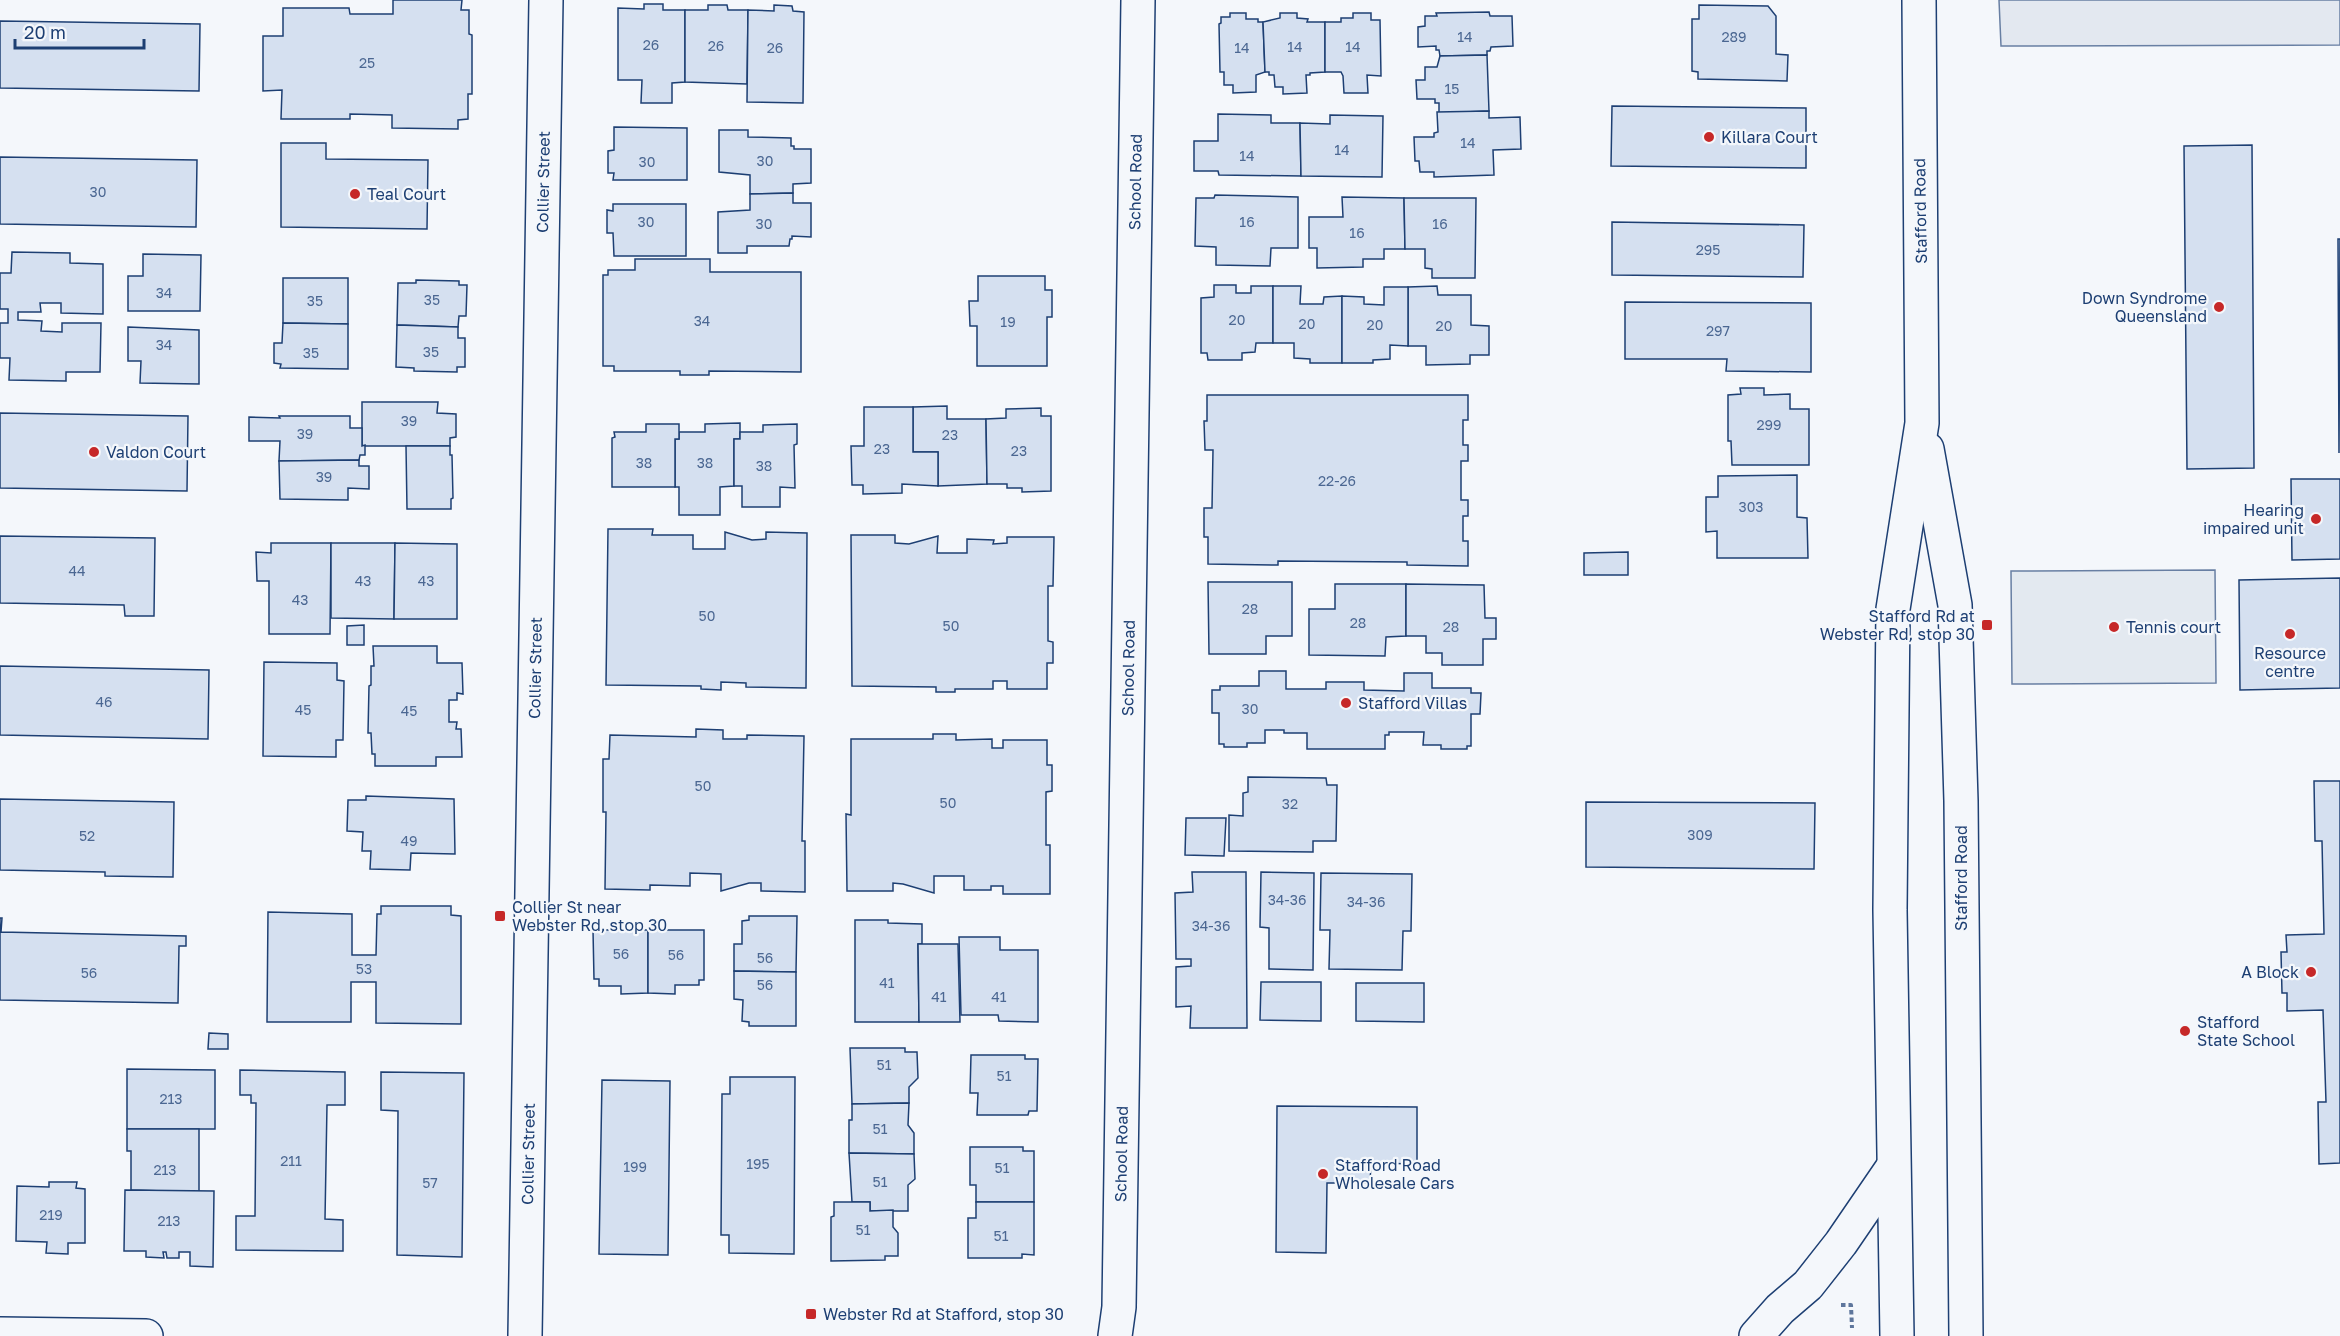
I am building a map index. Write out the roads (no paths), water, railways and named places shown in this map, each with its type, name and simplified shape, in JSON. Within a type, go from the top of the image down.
[{"type":"main road","name":"Collier Street","points":[[525,1336],[546,0]]},
{"type":"main road","name":"School Road","points":[[1115,1336],[1119,1307],[1138,0]]},
{"type":"main road","name":"Stafford Road","points":[[1897,1336],[1890,910],[1893,609],[1922,423],[1919,0]]},
{"type":"main road","name":"Stafford Road","points":[[1922,423],[1955,604],[1960,801],[1966,1336]]},
{"type":"main road","points":[[1756,1336],[1780,1309],[1808,1285],[1841,1243],[1893,1167]]},
{"type":"main road","points":[[0,1334],[146,1336]]},
{"type":"place","name":"Killara Court","points":[[1709,137]]},
{"type":"place","name":"Teal Court","points":[[355,194]]},
{"type":"place","name":"Down Syndrome Queensland","points":[[2219,307]]},
{"type":"place","name":"Valdon Court","points":[[94,452]]},
{"type":"place","name":"Hearing impaired unit","points":[[2316,519]]},
{"type":"place","name":"Stafford Rd at Webster Rd, stop 30","points":[[1987,625]]},
{"type":"place","name":"Tennis court","points":[[2114,627]]},
{"type":"place","name":"Resource centre","points":[[2290,634]]},
{"type":"place","name":"Stafford Villas","points":[[1346,703]]},
{"type":"place","name":"Collier St near Webster Rd, stop 30","points":[[500,916]]},
{"type":"place","name":"A Block","points":[[2311,972]]},
{"type":"place","name":"Stafford State School","points":[[2185,1031]]},
{"type":"place","name":"Stafford Road Wholesale Cars","points":[[1323,1174]]},
{"type":"place","name":"Webster Rd at Stafford, stop 30","points":[[811,1314]]}]
